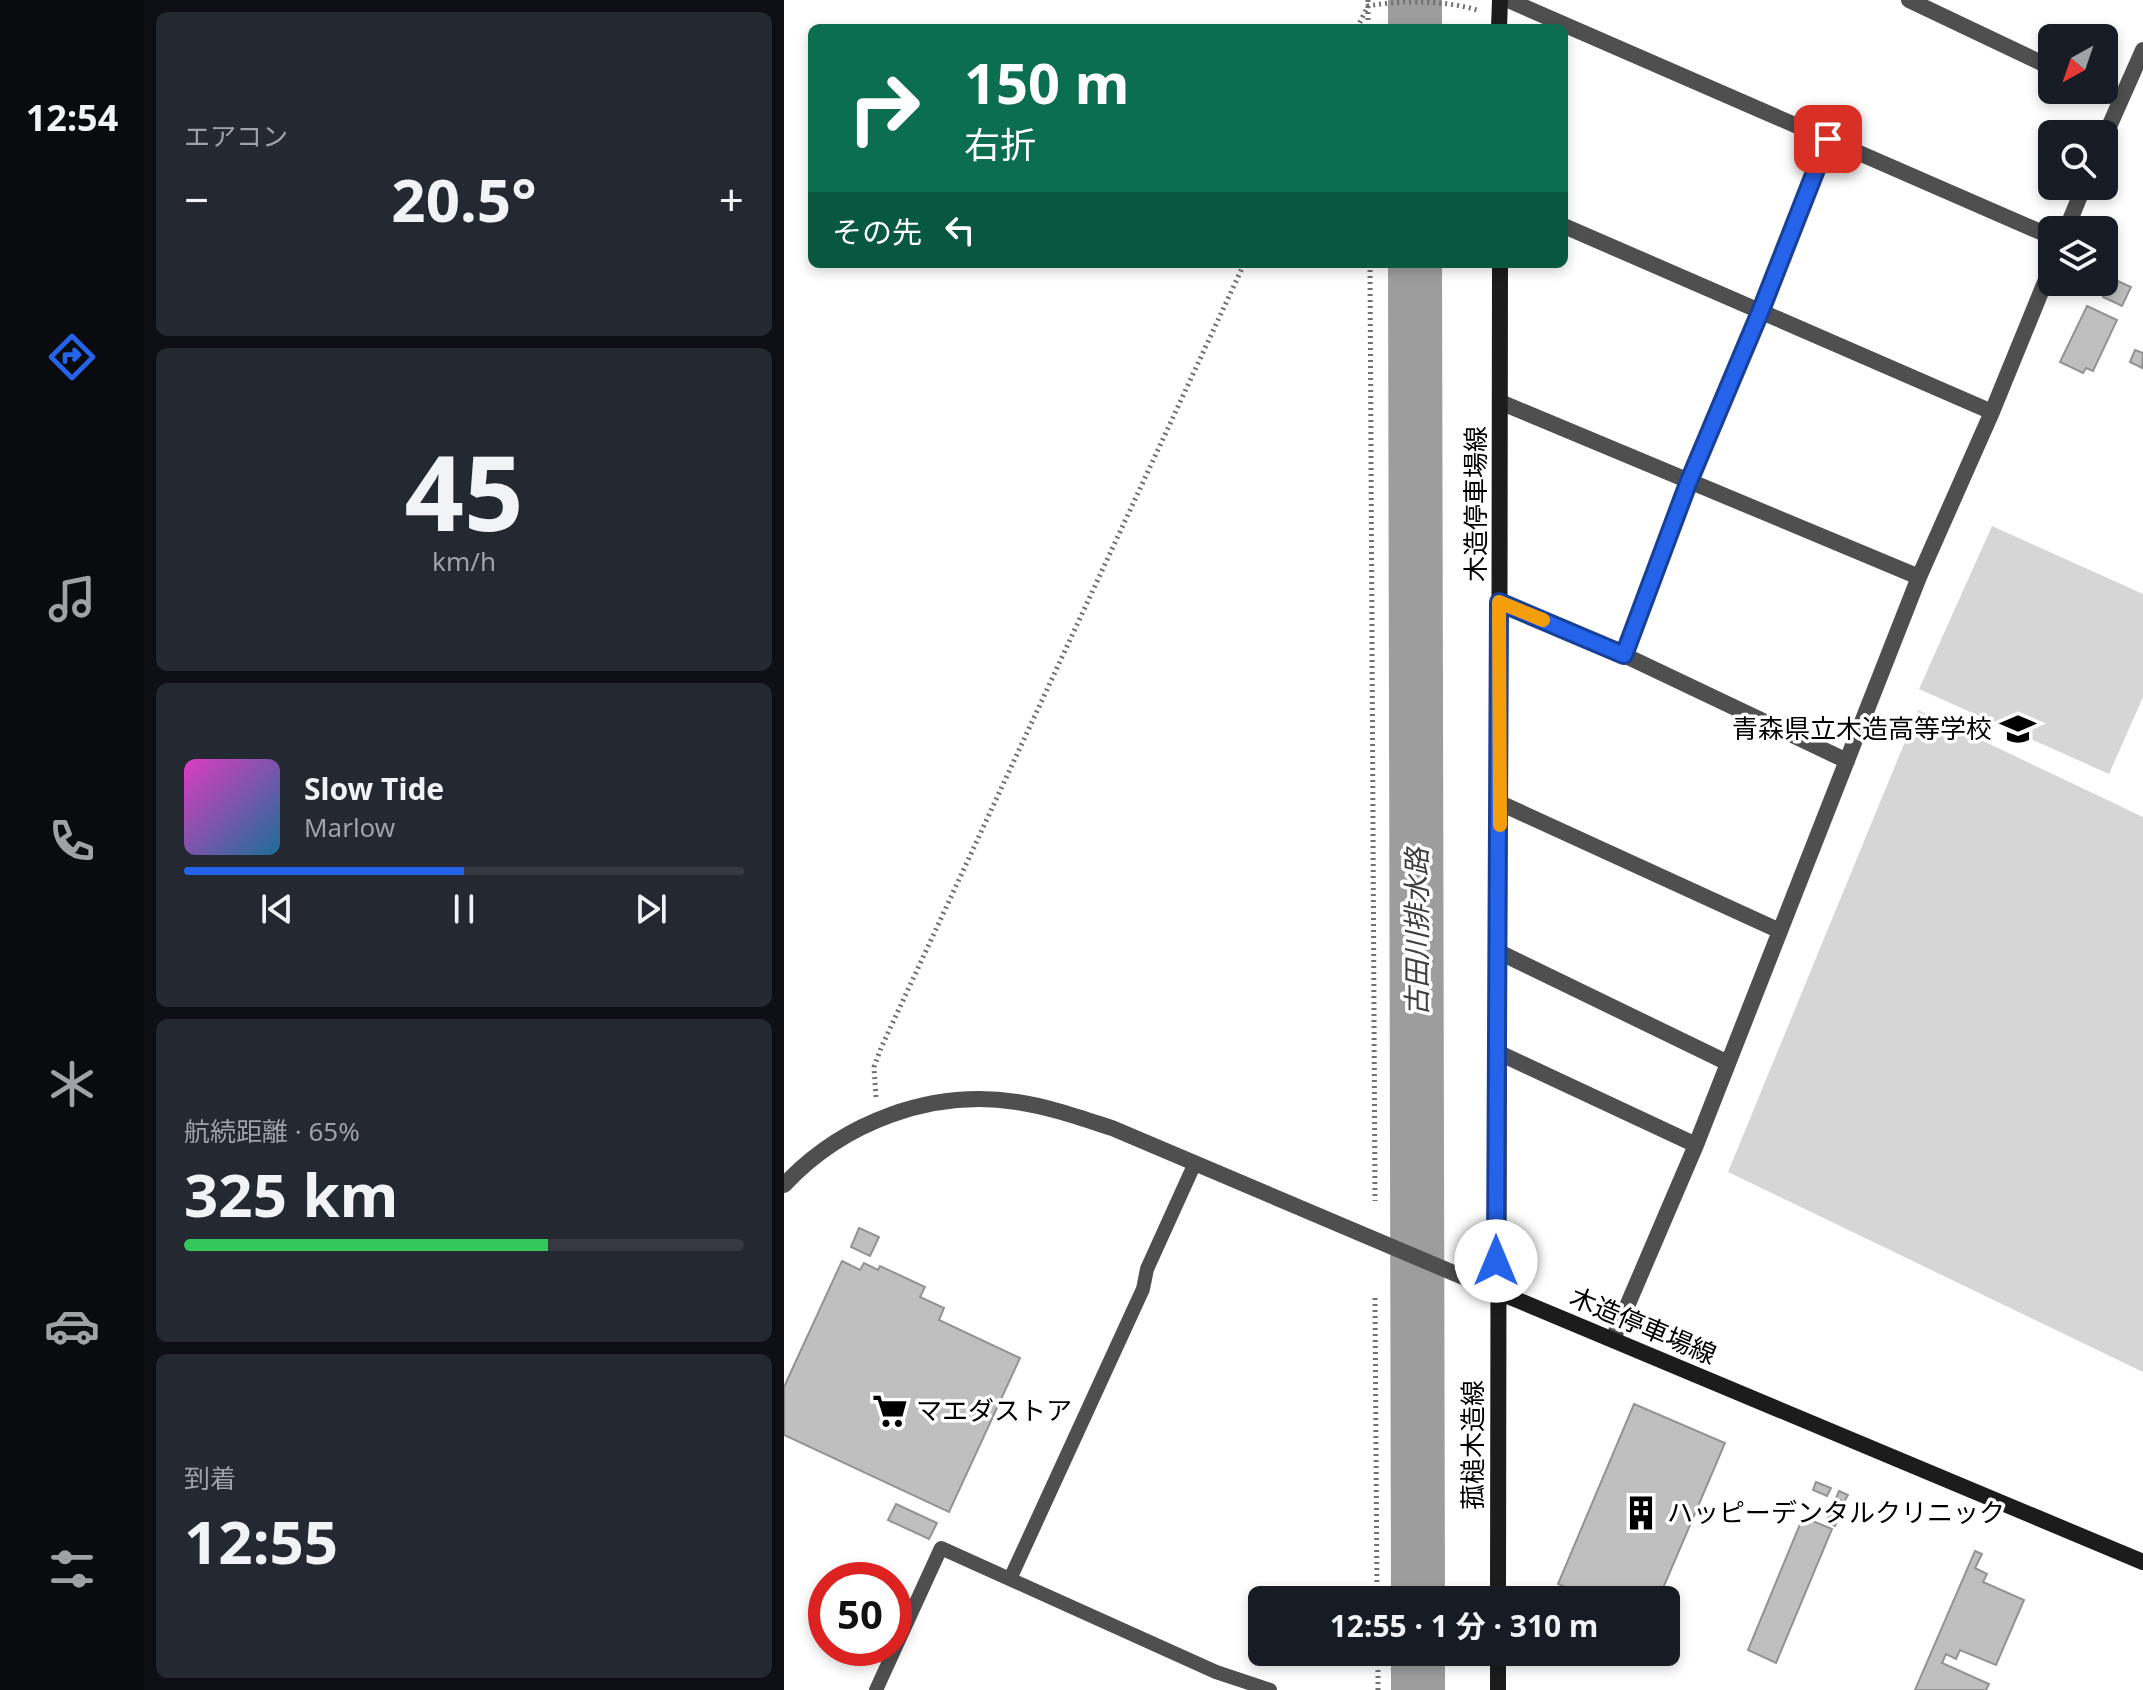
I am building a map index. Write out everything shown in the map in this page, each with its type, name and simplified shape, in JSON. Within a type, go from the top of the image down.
[{"type":"main road","points":[[1499,24],[1500,0]]},
{"type":"main road","name":"木造停車場線","points":[[1500,268],[1496,1291],[2143,1562]]},
{"type":"main road","name":"菰槌木造線","points":[[1496,1291],[1498,1586]]},
{"type":"main road","points":[[1498,1666],[1498,1690]]},
{"type":"street","points":[[1508,0],[1563,24]]},
{"type":"street","points":[[1909,0],[2038,61]]},
{"type":"street","points":[[1568,26],[2038,231]]},
{"type":"street","points":[[2112,120],[2143,50]]},
{"type":"street","points":[[1624,655],[1689,481],[1828,139]]},
{"type":"street","points":[[1568,228],[1992,412]]},
{"type":"street","points":[[1613,1339],[1696,1145],[1919,577],[2039,296]]},
{"type":"street","points":[[1500,402],[1919,577]]},
{"type":"street","points":[[1499,602],[1624,655],[1847,761]]},
{"type":"street","points":[[1500,803],[1780,931]]},
{"type":"street","points":[[1499,952],[1728,1063]]},
{"type":"street","points":[[1497,1052],[1696,1145]]},
{"type":"street","points":[[784,1185],[818,1154],[879,1118],[903,1109],[977,1099],[1017,1102],[1063,1112],[1112,1128],[1496,1291]]},
{"type":"lane","points":[[1010,1579],[1143,1289],[1147,1269],[1195,1163]]},
{"type":"lane","points":[[876,1690],[941,1548],[1216,1672],[1270,1690]]},
{"type":"path","points":[[1368,3],[1456,3]]},
{"type":"path","points":[[1359,24],[1368,3]]},
{"type":"path","points":[[1368,3],[1368,24]]},
{"type":"path","points":[[879,1118],[874,1067],[881,1048],[1242,268]]},
{"type":"path","points":[[1370,268],[1375,1201]]},
{"type":"path","points":[[1375,1298],[1377,1586]]},
{"type":"path","points":[[1378,1666],[1378,1690]]},
{"type":"shaded area","points":[[1992,526],[2143,594],[2143,697],[2109,774],[1919,689]]},
{"type":"shaded area","name":"青森県立木造高等学校","points":[[1918,710],[2143,817],[2143,1372],[1728,1172]]},
{"type":"building","points":[[2118,281],[2131,287],[2122,306],[2103,297],[2118,296]]},
{"type":"building","points":[[2087,306],[2117,320],[2093,371],[2086,368],[2083,373],[2060,362]]},
{"type":"building","points":[[2135,350],[2143,353],[2142,368],[2130,362]]},
{"type":"building","points":[[859,1228],[879,1237],[870,1256],[851,1247]]},
{"type":"building","name":"マエダストア","points":[[842,1261],[860,1270],[864,1263],[878,1270],[880,1266],[925,1287],[920,1297],[944,1308],[939,1320],[1020,1358],[949,1512],[784,1435],[784,1387]]},
{"type":"building","name":"ハッピーデンタルクリニック","points":[[1634,1404],[1725,1443],[1664,1586],[1558,1584]]},
{"type":"building","points":[[1816,1482],[1831,1488],[1827,1496],[1813,1490]]},
{"type":"building","points":[[1839,1491],[1848,1495],[1844,1502],[1836,1498]]},
{"type":"building","points":[[1835,1500],[1844,1504],[1835,1526],[1826,1522]]},
{"type":"building","points":[[896,1504],[937,1523],[929,1539],[888,1520]]},
{"type":"building","points":[[1803,1517],[1832,1529],[1776,1663],[1748,1650]]},
{"type":"building","points":[[1975,1551],[1982,1554],[1975,1568],[1987,1574],[1983,1582],[2024,1600],[1996,1665],[1960,1650],[1956,1659],[1946,1654],[1942,1663],[1989,1684],[1986,1690],[1915,1690]]},
{"type":"waterway","name":"古田川排水路","points":[[1415,0],[1415,24]]},
{"type":"waterway","name":"古田川排水路","points":[[1415,268],[1418,1586]]},
{"type":"waterway","name":"古田川排水路","points":[[1418,1666],[1418,1690]]},
{"type":"slow traffic","points":[[1500,825],[1499,602],[1543,620]]},
{"type":"place","name":"青森県立木造高等学校","points":[[2018,729]]},
{"type":"place","name":"マエダストア","points":[[890,1411]]},
{"type":"place","name":"ハッピーデンタルクリニック","points":[[1641,1513]]},
{"type":"route","points":[[1496,1261],[1499,602],[1624,655],[1689,481],[1828,139]]}]
